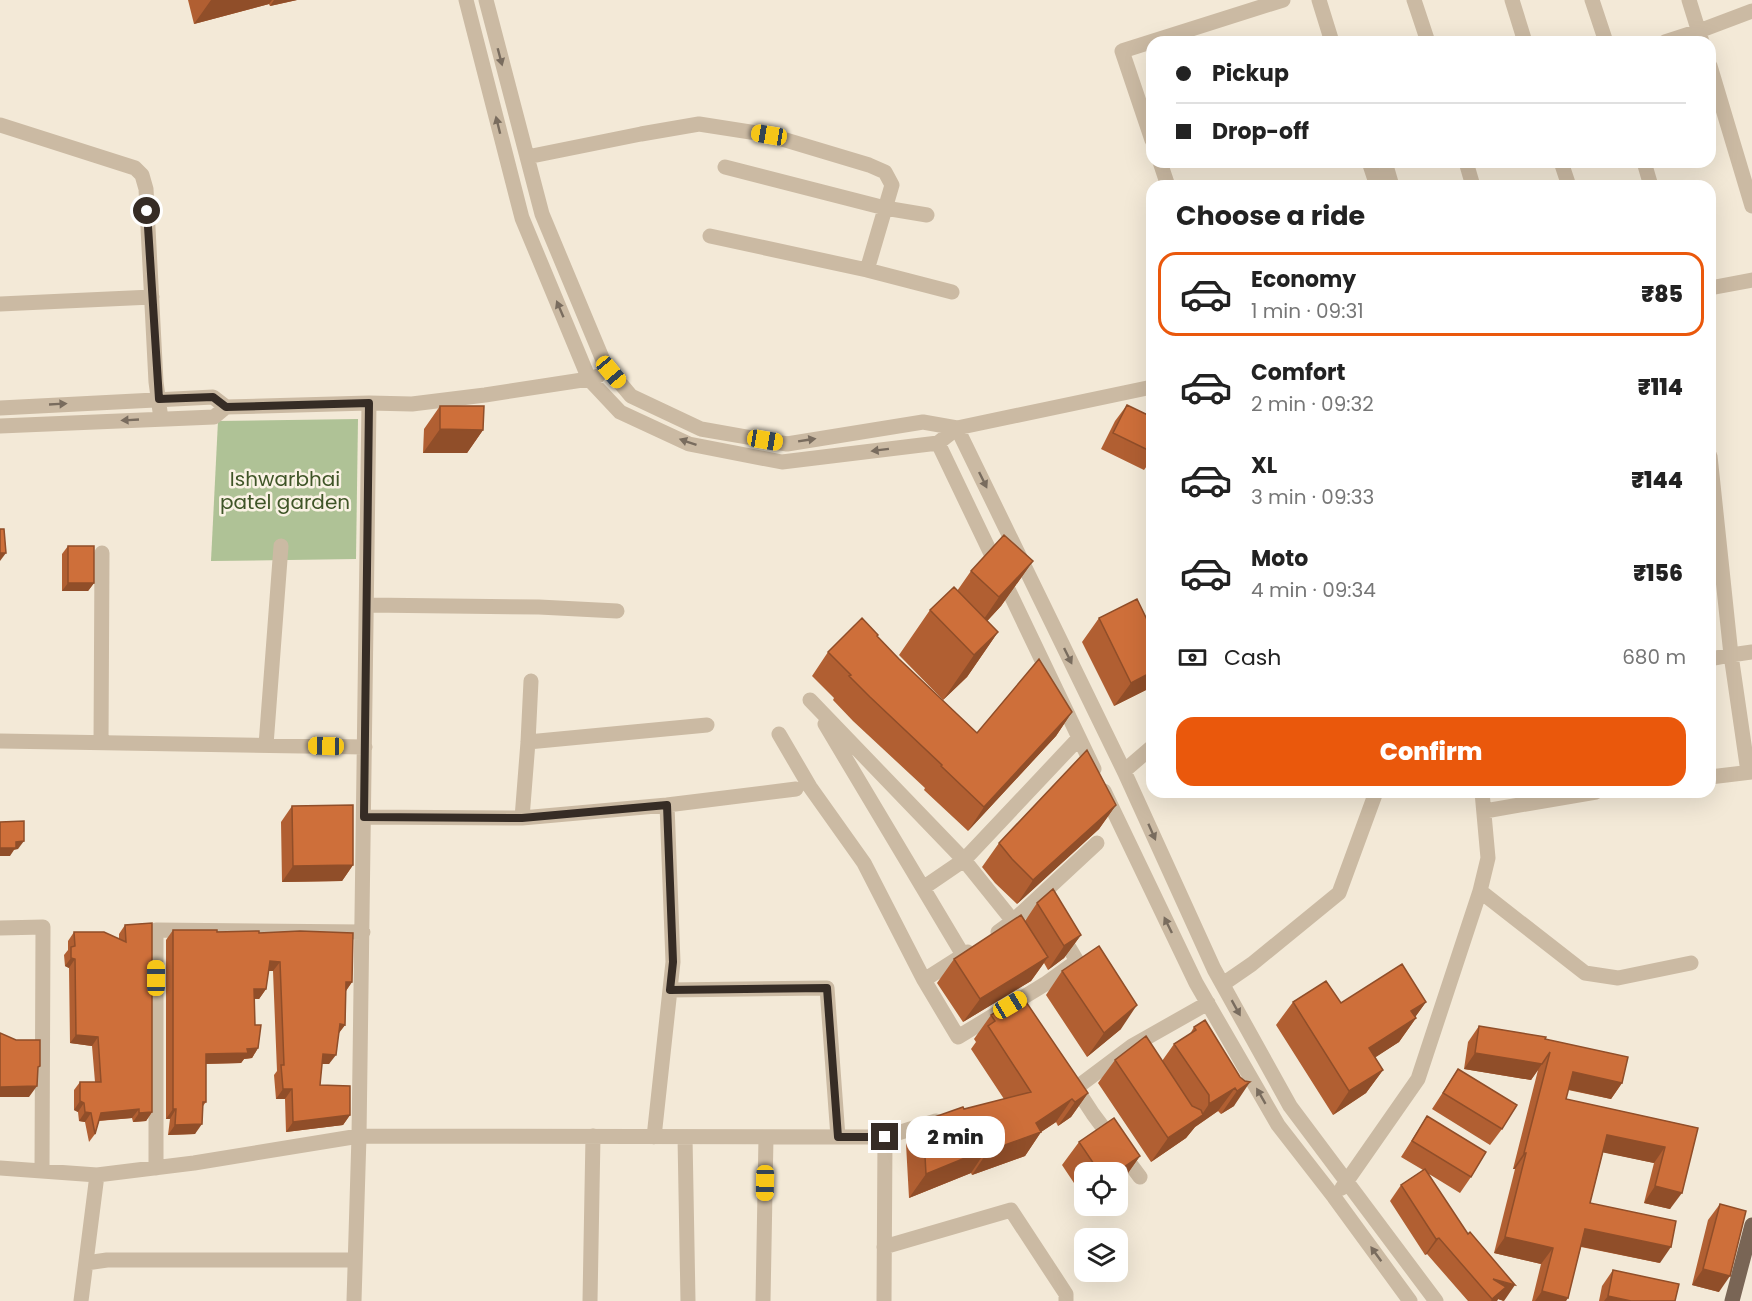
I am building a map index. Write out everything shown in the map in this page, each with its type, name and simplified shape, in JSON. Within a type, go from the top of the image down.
[{"type":"main road","points":[[1732,1301],[1752,1225]]},
{"type":"street","points":[[466,0],[522,218],[589,379],[620,412],[689,444],[782,462],[938,443],[957,428]]},
{"type":"street","points":[[486,0],[542,214],[605,365],[631,396],[701,429],[787,444],[923,422],[957,428],[1146,388]]},
{"type":"street","points":[[1169,36],[1282,0]]},
{"type":"street","points":[[1319,0],[1330,36]]},
{"type":"street","points":[[1414,0],[1426,36]]},
{"type":"street","points":[[1512,0],[1523,36]]},
{"type":"street","points":[[1592,0],[1604,36]]},
{"type":"street","points":[[1689,0],[1701,36]]},
{"type":"street","points":[[1703,36],[1752,11]]},
{"type":"street","points":[[1146,43],[1122,51],[1146,122]]},
{"type":"street","points":[[1716,86],[1752,206]]},
{"type":"street","points":[[526,157],[699,124],[769,135],[869,165],[885,172],[891,185],[867,270]]},
{"type":"street","points":[[0,125],[135,168],[142,175],[146,189],[161,418]]},
{"type":"street","points":[[725,167],[885,208],[927,214]]},
{"type":"street","points":[[710,236],[867,270],[952,292]]},
{"type":"street","points":[[1716,287],[1752,280]]},
{"type":"street","points":[[0,304],[152,297]]},
{"type":"street","points":[[0,426],[214,417],[226,407],[412,404],[589,379],[611,372]]},
{"type":"street","points":[[0,408],[213,397],[226,407]]},
{"type":"street","points":[[354,1301],[363,932],[369,403]]},
{"type":"street","points":[[957,428],[1124,771],[1222,984],[1290,1106],[1436,1301]]},
{"type":"street","points":[[938,443],[1196,983],[1278,1125],[1410,1301]]},
{"type":"street","points":[[1716,527],[1731,655],[1750,772],[1716,776]]},
{"type":"street","points":[[266,745],[281,546]]},
{"type":"street","points":[[101,743],[102,553]]},
{"type":"street","points":[[368,606],[617,611]]},
{"type":"street","points":[[1716,658],[1752,652]]},
{"type":"street","points":[[522,818],[531,681]]},
{"type":"street","points":[[963,956],[810,700],[964,860],[1012,927]]},
{"type":"street","points":[[528,742],[707,725]]},
{"type":"street","points":[[779,734],[810,787],[864,863],[924,980],[958,1037],[1042,979],[1077,961],[1039,897]]},
{"type":"street","points":[[923,888],[964,860],[1079,738]]},
{"type":"street","points":[[0,741],[365,747]]},
{"type":"street","points":[[1124,771],[1146,752]]},
{"type":"street","points":[[364,817],[522,818],[667,805],[796,789]]},
{"type":"street","points":[[1222,984],[1252,964],[1339,892],[1374,798]]},
{"type":"street","points":[[1334,1197],[1347,1182],[1418,1078],[1480,891],[1488,858],[1483,798]]},
{"type":"street","points":[[1485,811],[1561,798]]},
{"type":"street","points":[[654,1137],[673,962],[667,805]]},
{"type":"street","points":[[924,980],[1012,927],[1039,897],[1097,843]]},
{"type":"street","points":[[1480,891],[1585,973],[1618,978],[1691,963]]},
{"type":"street","points":[[0,928],[43,927],[42,1171]]},
{"type":"street","points":[[156,1168],[156,930],[363,932]]},
{"type":"street","points":[[670,990],[827,988],[838,1137]]},
{"type":"street","points":[[1140,1177],[1076,1088],[1186,1022],[1208,1003]]},
{"type":"street","points":[[0,1168],[97,1175],[359,1136],[885,1137],[953,1115]]},
{"type":"street","points":[[590,1301],[593,1136]]},
{"type":"street","points":[[685,1137],[688,1301]]},
{"type":"street","points":[[763,1301],[766,1137]]},
{"type":"street","points":[[884,1301],[885,1137]]},
{"type":"street","points":[[81,1301],[97,1175]]},
{"type":"street","points":[[884,1247],[1011,1210],[1066,1293],[1066,1301]]},
{"type":"street","points":[[86,1263],[107,1260],[355,1260]]},
{"type":"green space","name":"Ishwarbhai patel garden","points":[[358,419],[356,559],[211,561],[218,421]]},
{"type":"building","points":[[1127,405],[1146,414],[1146,449],[1113,433]]},
{"type":"building","points":[[440,406],[484,406],[483,430],[440,429]]},
{"type":"building","points":[[0,529],[4,529],[6,553],[0,553]]},
{"type":"building","points":[[1004,535],[1033,561],[999,597],[971,571]]},
{"type":"building","points":[[68,546],[94,546],[94,583],[68,583]]},
{"type":"building","points":[[954,587],[998,632],[974,655],[930,610]]},
{"type":"building","points":[[1137,599],[1146,618],[1146,675],[1131,683],[1099,618]]},
{"type":"building","points":[[862,618],[899,659],[977,733],[1039,659],[1072,712],[984,807],[870,697],[828,652]]},
{"type":"building","points":[[1087,750],[1116,805],[1033,880],[999,843]]},
{"type":"building","points":[[353,805],[353,865],[293,866],[292,806]]},
{"type":"building","points":[[24,821],[24,841],[16,842],[16,848],[0,848],[0,822]]},
{"type":"building","points":[[1053,889],[1081,935],[1064,946],[1037,903]]},
{"type":"building","points":[[1021,915],[1048,957],[980,999],[954,959]]},
{"type":"building","points":[[152,923],[152,1112],[139,1113],[139,1109],[101,1113],[95,1134],[91,1113],[85,1112],[84,1103],[80,1101],[80,1082],[101,1082],[98,1037],[76,1035],[75,959],[71,958],[71,947],[75,946],[74,932],[104,932],[126,942],[125,925]]},
{"type":"building","points":[[173,930],[353,933],[352,982],[346,982],[345,1025],[340,1024],[336,1055],[323,1054],[320,1085],[350,1086],[350,1115],[293,1122],[292,1089],[283,1089],[281,1065],[284,1065],[280,962],[270,961],[266,989],[254,989],[255,1025],[261,1025],[258,1048],[247,1049],[248,1053],[206,1054],[206,1102],[203,1102],[202,1124],[175,1125],[176,1109],[173,1109]]},
{"type":"building","points":[[1099,946],[1137,1005],[1104,1033],[1062,971]]},
{"type":"building","points":[[1402,964],[1426,1002],[1411,1011],[1416,1018],[1369,1048],[1383,1070],[1349,1091],[1293,1002],[1326,981],[1341,1003]]},
{"type":"building","points":[[1022,996],[1088,1093],[1075,1102],[1072,1099],[1036,1123],[1041,1132],[988,1151],[987,1149],[926,1174],[923,1121],[963,1107],[964,1109],[1031,1092],[988,1026],[995,1021],[991,1015]]},
{"type":"building","points":[[1205,1020],[1240,1077],[1250,1082],[1237,1091],[1235,1088],[1209,1104],[1209,1095],[1174,1044],[1196,1030],[1194,1027]]},
{"type":"building","points":[[1479,1026],[1546,1037],[1545,1039],[1628,1057],[1622,1083],[1573,1072],[1566,1099],[1698,1128],[1682,1193],[1655,1186],[1665,1147],[1607,1135],[1590,1203],[1676,1221],[1671,1247],[1585,1229],[1568,1298],[1542,1291],[1553,1248],[1505,1237],[1550,1052],[1542,1064],[1475,1053]]},
{"type":"building","points":[[0,1033],[16,1040],[40,1040],[37,1086],[0,1087]]},
{"type":"building","points":[[1146,1036],[1192,1106],[1201,1110],[1203,1115],[1168,1138],[1115,1060]]},
{"type":"building","points":[[1458,1069],[1517,1105],[1502,1129],[1443,1093]]},
{"type":"building","points":[[1427,1116],[1486,1152],[1471,1177],[1412,1141]]},
{"type":"building","points":[[1114,1118],[1140,1156],[1128,1164],[1128,1162],[1093,1162],[1079,1142]]},
{"type":"building","points":[[1425,1169],[1468,1234],[1470,1232],[1515,1285],[1493,1279],[1506,1287],[1492,1299],[1439,1238],[1436,1239],[1401,1185]]},
{"type":"building","points":[[1720,1204],[1746,1211],[1730,1276],[1703,1269]]},
{"type":"building","points":[[1613,1270],[1679,1284],[1675,1301],[1631,1301],[1608,1296]]},
{"type":"route","points":[[147,211],[156,382],[159,399],[213,397],[226,407],[369,403],[364,817],[522,818],[667,805],[673,962],[670,990],[827,988],[838,1137],[885,1137]]}]
